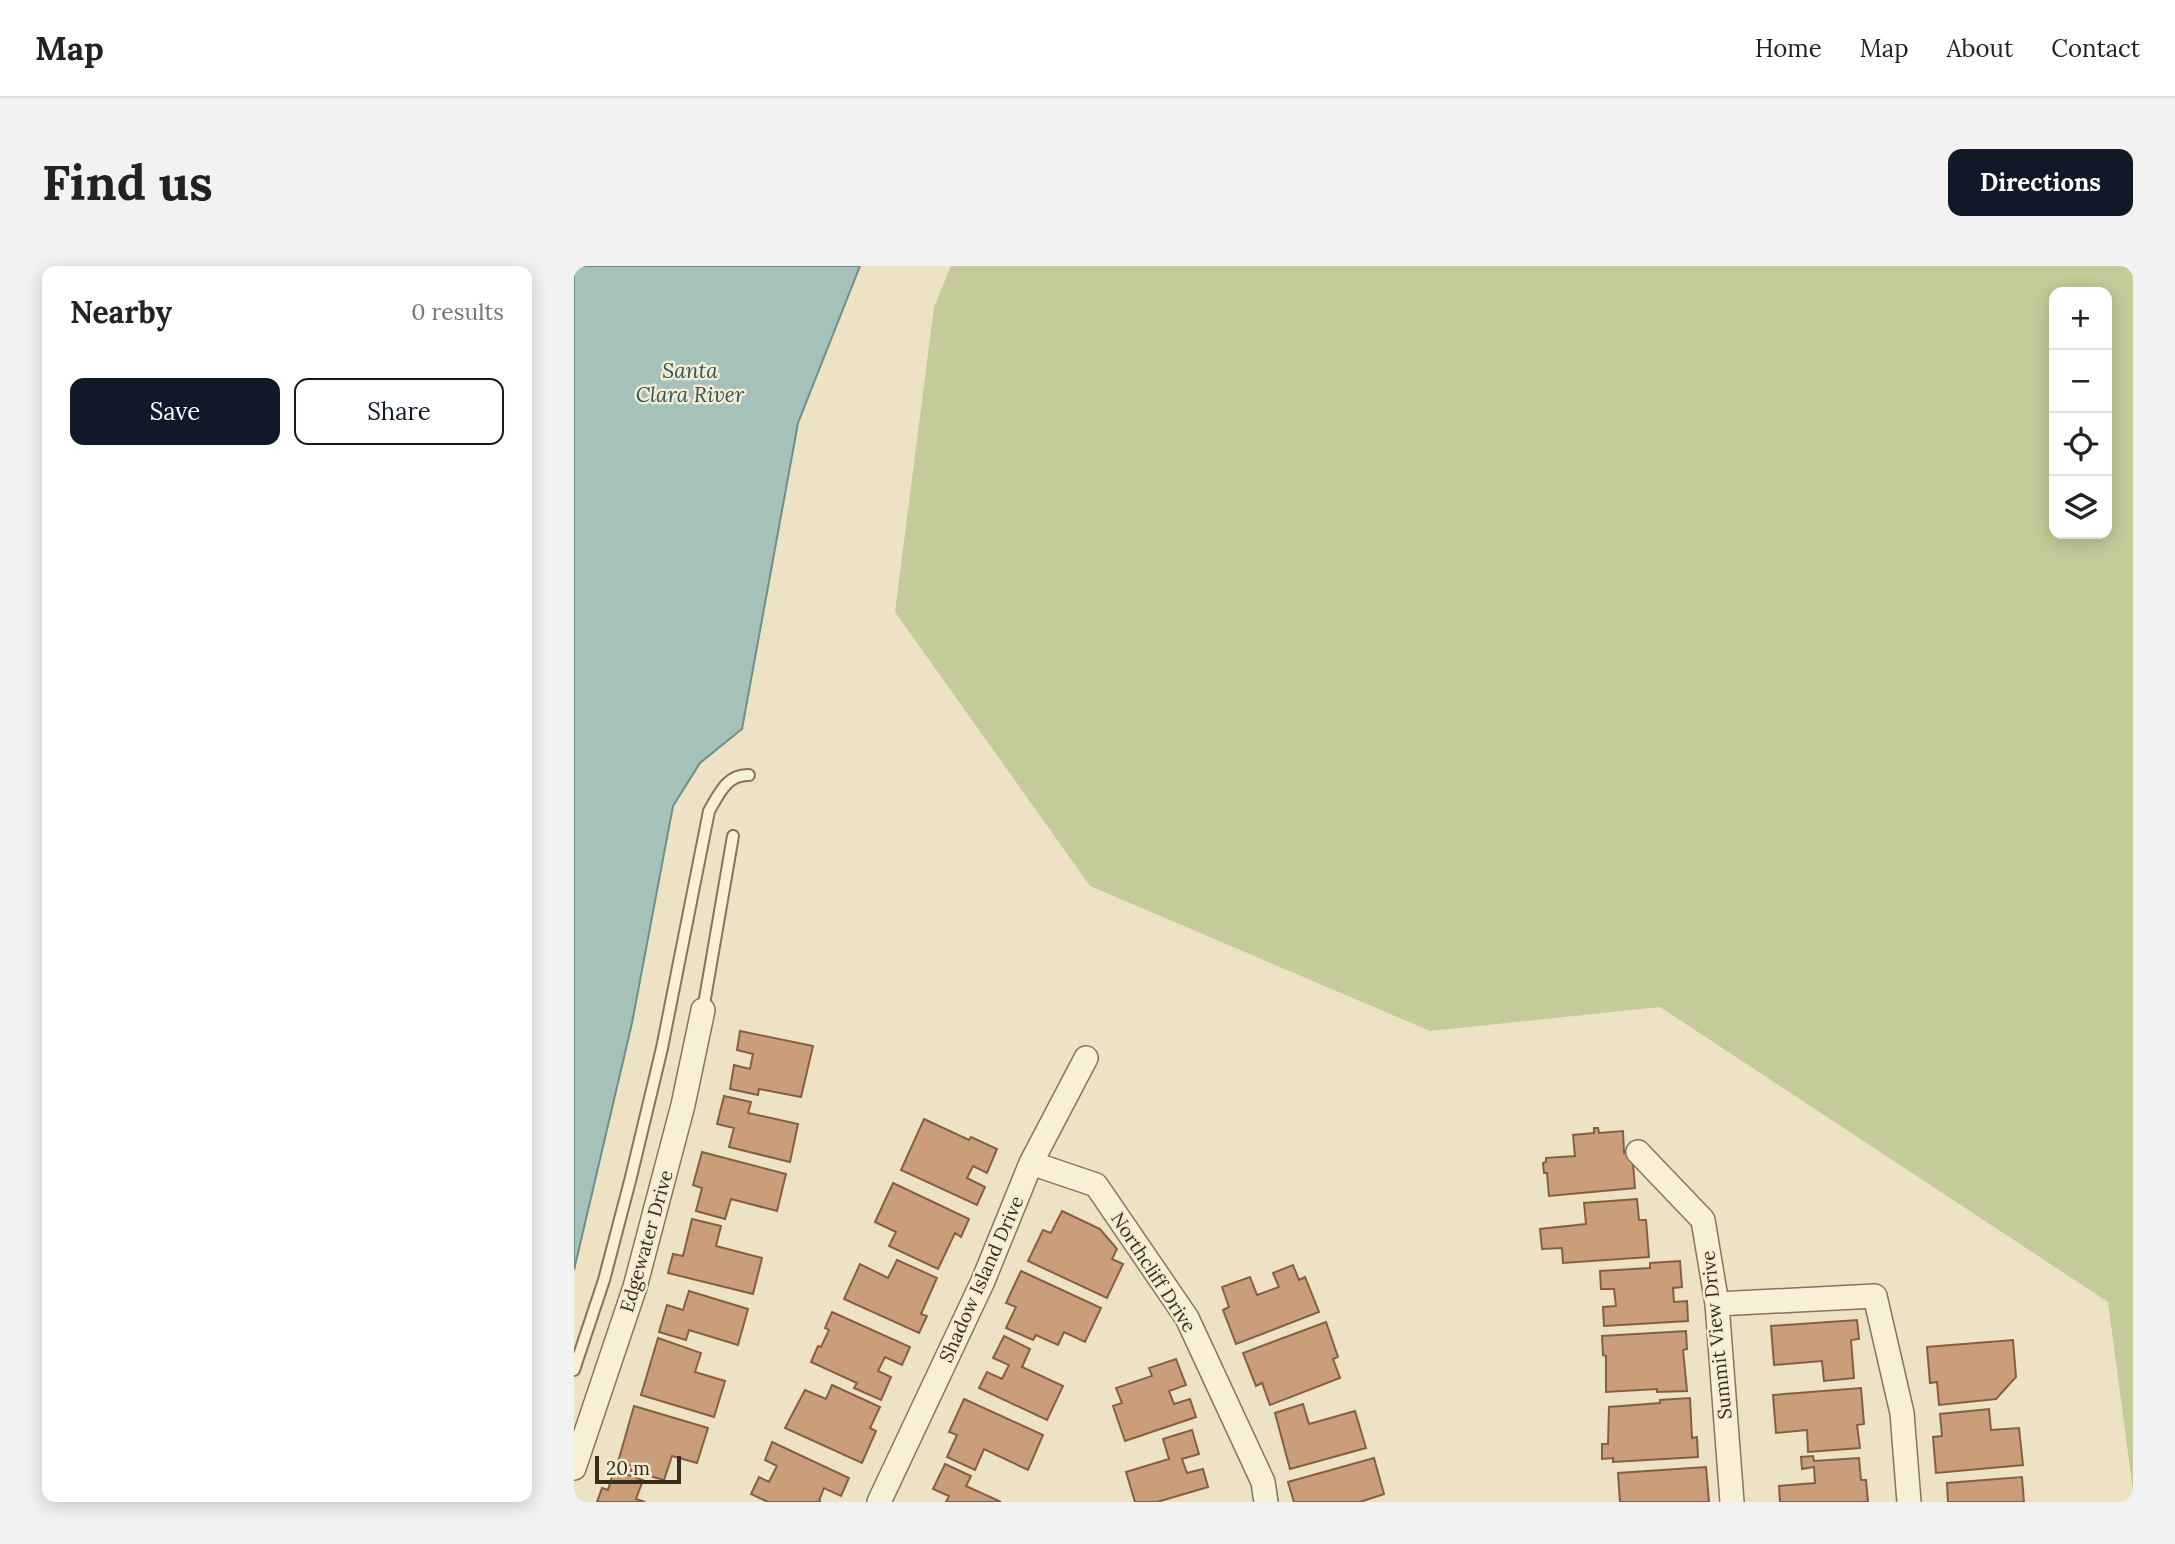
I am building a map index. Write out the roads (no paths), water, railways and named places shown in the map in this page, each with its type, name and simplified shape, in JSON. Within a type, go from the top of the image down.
[{"type":"street","name":"Edgewater Drive","points":[[574,1468],[635,1287],[683,1105],[704,1010]]},
{"type":"street","name":"Shadow Island Drive","points":[[879,1502],[983,1281],[1031,1163],[1086,1058]]},
{"type":"street","name":"Summit View Drive","points":[[1638,1152],[1703,1220],[1717,1304],[1732,1502]]},
{"type":"street","name":"Northcliff Drive","points":[[1031,1163],[1096,1185],[1104,1196],[1187,1318],[1263,1482],[1266,1502]]},
{"type":"street","points":[[1717,1304],[1875,1296],[1902,1413],[1909,1502]]},
{"type":"lane","points":[[574,1370],[604,1280],[631,1177],[668,1021],[709,811],[723,785],[740,775],[749,775]]},
{"type":"lane","points":[[704,1010],[733,836]]},
{"type":"water","name":"Santa Clara River","points":[[574,266],[860,266],[798,423],[742,729],[700,763],[673,806],[632,1023],[574,1270]]}]
